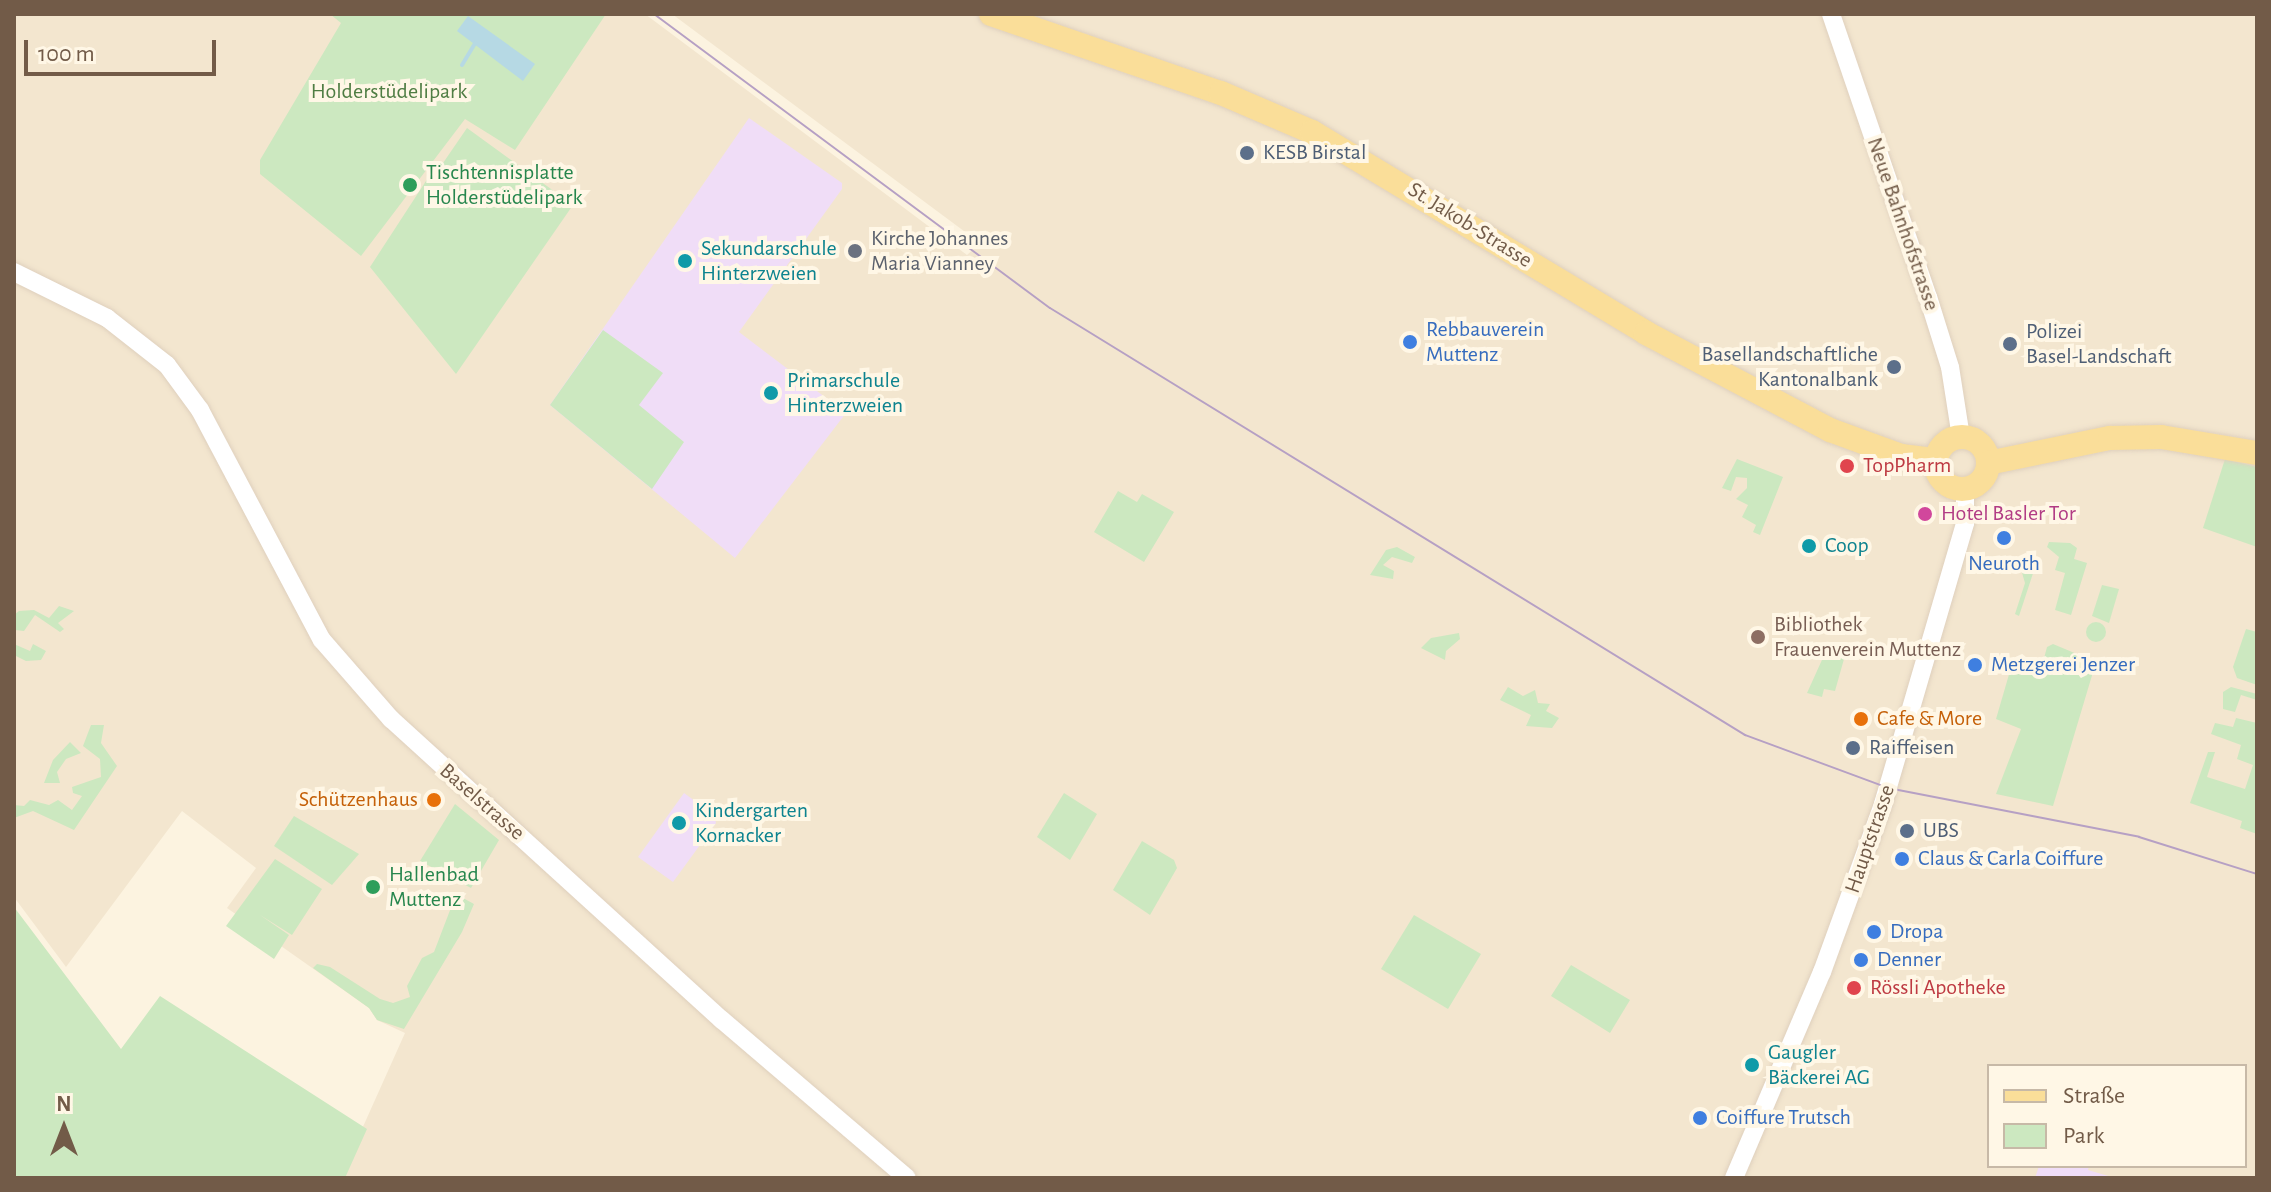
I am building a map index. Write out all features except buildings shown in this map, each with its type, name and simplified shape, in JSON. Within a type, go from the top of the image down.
[{"type":"main road","name":"St. Jakob-Strasse","points":[[991,14],[1221,93],[1312,132],[1646,333],[1830,430],[1889,452],[1936,460]]},
{"type":"main road","points":[[1961,437],[1977,441],[1988,463],[1979,483],[1965,489],[1944,482],[1936,460],[1947,442],[1961,437]]},
{"type":"main road","points":[[1988,463],[2110,438],[2161,437],[2257,453]]},
{"type":"street","name":"Neue Bahnhofstrasse","points":[[1831,14],[1933,311],[1950,367],[1961,437]]},
{"type":"street","name":"Baselstrasse","points":[[14,272],[107,318],[152,348],[200,410],[322,640],[370,697],[722,1020],[907,1178]]},
{"type":"street","name":"Hauptstrasse","points":[[1734,1178],[1822,972],[1883,804],[1965,523],[1965,489]]},
{"type":"shaded area","points":[[14,14],[645,14],[967,255],[980,243],[672,14],[2257,14],[2257,1178],[340,1178],[405,1033],[377,1020],[369,1008],[227,908],[256,868],[182,811],[66,967],[14,897]]},
{"type":"shaded area","points":[[749,118],[842,183],[842,189],[739,332],[846,413],[735,558],[550,405]]},
{"type":"shaded area","points":[[684,793],[714,815],[716,823],[673,882],[638,857]]},
{"type":"shaded area","points":[[2038,1168],[2088,1168],[2115,1178],[2035,1178]]},
{"type":"green space","name":"Holderstüdelipark","points":[[330,14],[606,14],[515,150],[465,119],[361,256],[260,174],[260,160],[341,23]]},
{"type":"green space","points":[[467,128],[573,205],[456,374],[370,267],[439,161],[443,163]]},
{"type":"green space","points":[[603,330],[663,373],[639,405],[684,442],[652,489],[550,405]]},
{"type":"green space","points":[[1737,459],[1783,477],[1760,535],[1753,532],[1756,525],[1742,517],[1748,505],[1736,499],[1747,488],[1747,478],[1736,477],[1731,491],[1722,488]]},
{"type":"green space","points":[[2225,459],[2257,467],[2257,547],[2203,528]]},
{"type":"green space","points":[[1118,491],[1137,502],[1142,494],[1174,512],[1144,562],[1094,532]]},
{"type":"green space","points":[[2049,542],[2070,543],[2077,548],[2074,559],[2087,563],[2071,615],[2055,610],[2065,573],[2055,570],[2059,557],[2047,547]]},
{"type":"green space","points":[[1397,547],[1415,557],[1412,563],[1392,557],[1383,565],[1394,571],[1393,579],[1370,575],[1386,550]]},
{"type":"green space","points":[[2032,556],[2038,558],[2019,616],[2015,614],[2025,583],[2020,566]]},
{"type":"green space","points":[[2102,585],[2119,589],[2109,623],[2092,616]]},
{"type":"green space","points":[[59,606],[74,611],[58,623],[64,629],[60,632],[35,615],[24,631],[15,630],[14,615],[19,611],[34,610],[49,618]]},
{"type":"green space","points":[[2096,622],[2103,625],[2106,632],[2103,639],[2096,642],[2089,639],[2086,632],[2089,625]]},
{"type":"green space","points":[[2246,629],[2257,632],[2257,685],[2237,678],[2233,667]]},
{"type":"green space","points":[[1459,633],[1460,639],[1446,651],[1445,660],[1421,648],[1431,638]]},
{"type":"green space","points":[[14,644],[30,651],[33,644],[46,651],[41,660],[26,661],[14,655]]},
{"type":"green space","points":[[2053,644],[2096,662],[2053,806],[1996,794],[2021,729],[1996,719],[2010,671],[2019,674],[2024,657],[2043,662],[2047,647]]},
{"type":"green space","points":[[1826,651],[1844,659],[1835,691],[1824,689],[1822,697],[1807,693]]},
{"type":"green space","points":[[1508,687],[1523,696],[1535,690],[1538,703],[1550,704],[1546,711],[1559,718],[1552,728],[1526,726],[1531,715],[1500,700]]},
{"type":"green space","points":[[2231,687],[2257,694],[2257,700],[2241,695],[2235,712],[2223,709],[2223,692]]},
{"type":"green space","points":[[2236,718],[2257,723],[2257,834],[2240,828],[2242,821],[2190,803],[2208,752],[2215,752],[2207,777],[2245,789],[2253,765],[2237,759],[2241,745],[2211,734],[2215,723],[2233,727]]},
{"type":"green space","points":[[91,725],[104,725],[101,743],[117,766],[74,830],[33,811],[14,818],[14,805],[24,806],[30,800],[49,805],[58,800],[72,810],[82,796],[73,793],[72,787],[101,777],[100,759],[83,746]]},
{"type":"green space","points":[[70,742],[81,753],[66,759],[57,772],[60,783],[44,783],[53,760]]},
{"type":"green space","points":[[1064,793],[1097,814],[1070,860],[1037,837]]},
{"type":"green space","points":[[455,804],[499,840],[471,888],[420,861]]},
{"type":"green space","points":[[294,816],[359,854],[332,885],[274,846]]},
{"type":"green space","points":[[1142,841],[1174,860],[1177,868],[1150,915],[1113,890]]},
{"type":"green space","points":[[275,859],[322,889],[292,935],[260,915],[289,935],[274,959],[226,926]]},
{"type":"green space","points":[[463,898],[474,904],[462,932],[404,1029],[377,1020],[369,1008],[313,968],[317,964],[330,967],[380,999],[393,1003],[410,997],[407,986],[422,958],[434,952],[452,905]]},
{"type":"green space","points":[[14,907],[121,1049],[160,996],[367,1129],[345,1178],[14,1178]]},
{"type":"green space","points":[[1414,915],[1481,954],[1448,1009],[1381,969]]},
{"type":"green space","points":[[1571,965],[1630,1000],[1610,1033],[1551,996]]},
{"type":"water","points":[[468,16],[535,64],[523,81],[457,31]]},
{"type":"waterway","points":[[462,65],[475,43]]},
{"type":"tram line","points":[[654,14],[1050,308],[1745,735],[1888,788],[2139,837],[2257,874]]},
{"type":"place","name":"KESB Birstal","points":[[1247,153]]},
{"type":"place","name":"Tischtennisplatte Holderstüdelipark","points":[[410,185]]},
{"type":"place","name":"Kirche Johannes Maria Vianney","points":[[855,251]]},
{"type":"place","name":"Sekundarschule Hinterzweien","points":[[685,261]]},
{"type":"place","name":"Rebbauverein Muttenz","points":[[1410,342]]},
{"type":"place","name":"Polizei Basel-Landschaft","points":[[2010,344]]},
{"type":"place","name":"Basellandschaftliche Kantonalbank","points":[[1894,367]]},
{"type":"place","name":"Primarschule Hinterzweien","points":[[771,393]]},
{"type":"place","name":"TopPharm","points":[[1847,466]]},
{"type":"place","name":"Hotel Basler Tor","points":[[1925,514]]},
{"type":"place","name":"Neuroth","points":[[2004,538]]},
{"type":"place","name":"Coop","points":[[1809,546]]},
{"type":"place","name":"Bibliothek Frauenverein Muttenz","points":[[1758,637]]},
{"type":"place","name":"Metzgerei Jenzer","points":[[1975,665]]},
{"type":"place","name":"Cafe & More","points":[[1861,719]]},
{"type":"place","name":"Raiffeisen","points":[[1853,748]]},
{"type":"place","name":"Schützenhaus","points":[[434,800]]},
{"type":"place","name":"Kindergarten Kornacker","points":[[679,823]]},
{"type":"place","name":"UBS","points":[[1907,831]]},
{"type":"place","name":"Claus & Carla Coiffure","points":[[1902,859]]},
{"type":"place","name":"Hallenbad Muttenz","points":[[373,887]]},
{"type":"place","name":"Dropa","points":[[1874,932]]},
{"type":"place","name":"Denner","points":[[1861,960]]},
{"type":"place","name":"Rössli Apotheke","points":[[1854,988]]},
{"type":"place","name":"Gaugler Bäckerei AG","points":[[1752,1065]]},
{"type":"place","name":"Coiffure Trutsch","points":[[1700,1118]]}]
